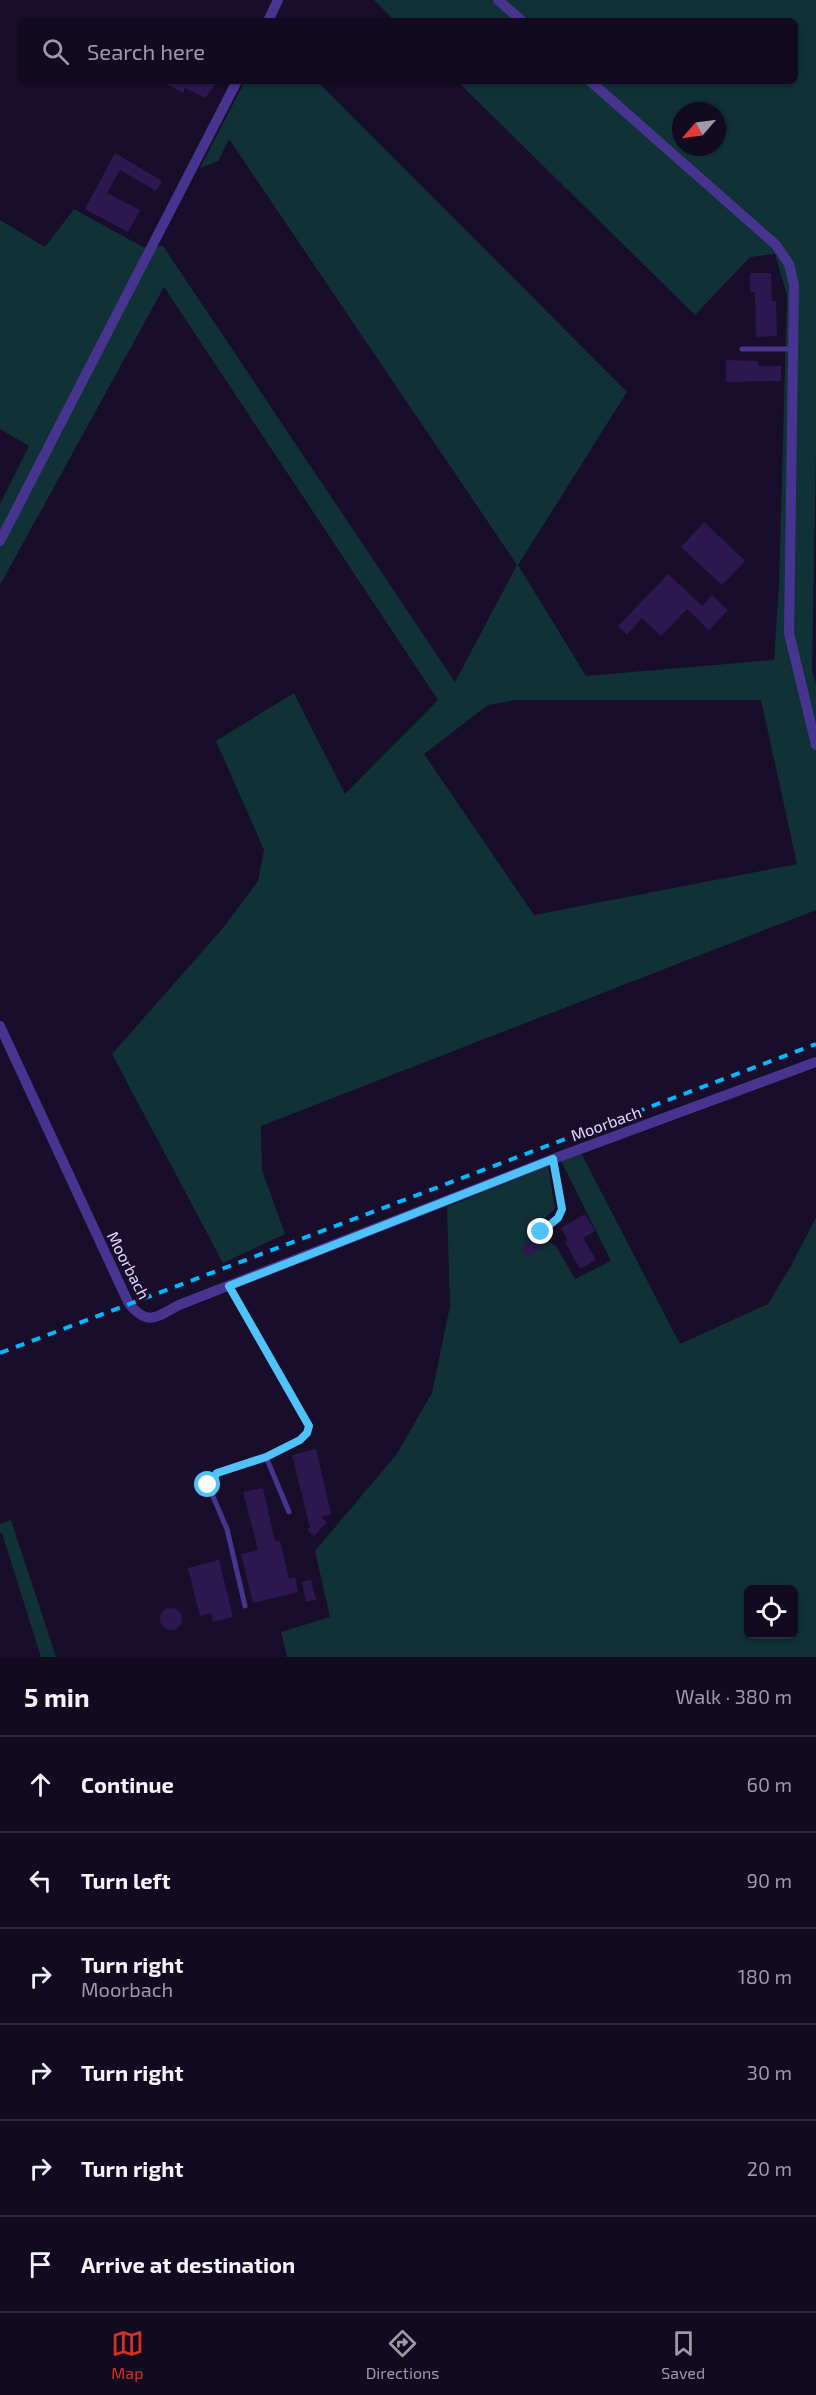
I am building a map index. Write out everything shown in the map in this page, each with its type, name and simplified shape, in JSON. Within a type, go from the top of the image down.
[{"type":"street","points":[[270,18],[279,0]]},
{"type":"street","points":[[498,0],[519,18]]},
{"type":"street","points":[[0,541],[235,84]]},
{"type":"street","points":[[593,84],[776,245],[789,264],[794,285],[789,633],[816,746]]},
{"type":"street","name":"Moorbach","points":[[0,1026],[129,1304],[146,1319],[156,1318],[179,1305],[553,1159],[816,1062]]},
{"type":"lane","points":[[742,349],[793,349]]},
{"type":"lane","points":[[541,1232],[558,1218],[562,1209],[553,1159]]},
{"type":"lane","points":[[229,1286],[309,1426],[307,1433],[300,1440],[266,1457],[217,1473],[208,1485],[227,1529],[245,1606]]},
{"type":"lane","points":[[266,1457],[289,1512]]},
{"type":"green space","points":[[374,0],[816,0],[816,452],[812,670],[816,684],[816,910],[261,1126],[262,1170],[285,1234],[223,1263],[112,1054],[223,928],[258,881],[264,850],[216,741],[294,693],[345,794],[438,700],[164,287],[0,585],[0,504],[29,446],[0,429],[0,220],[45,247],[74,209],[143,247],[163,246],[455,682],[517,565],[229,139],[218,161],[200,168],[243,84],[320,84],[627,392],[518,565],[586,676],[774,660],[779,586],[787,295],[775,254],[750,257],[695,315],[460,84],[798,84],[798,18],[392,18]],"holes":[[[516,700],[761,700],[797,864],[534,915],[424,754],[488,705]]]},
{"type":"green space","points":[[581,1153],[680,1344],[768,1304],[816,1217],[816,1657],[287,1657],[281,1632],[330,1617],[315,1551],[396,1455],[432,1393],[450,1306],[447,1207],[548,1166],[555,1209],[530,1231],[556,1246],[575,1279],[611,1261],[561,1161]]},
{"type":"green space","points":[[11,1520],[56,1657],[41,1657],[2,1533],[0,1533],[0,1524]]},
{"type":"building","points":[[166,84],[216,84],[205,98],[185,88],[183,93]]},
{"type":"building","points":[[115,153],[162,181],[156,191],[120,170],[107,193],[140,210],[128,232],[85,209]]},
{"type":"building","points":[[750,273],[771,273],[772,301],[776,301],[777,336],[756,337],[755,292],[750,292]]},
{"type":"building","points":[[726,360],[758,361],[758,366],[781,366],[781,381],[726,382]]},
{"type":"building","points":[[704,522],[745,561],[722,585],[681,547]]},
{"type":"building","points":[[668,574],[702,606],[712,595],[728,610],[709,630],[687,609],[661,636],[642,618],[627,635],[618,626]]},
{"type":"building","points":[[585,1214],[595,1231],[583,1238],[596,1260],[580,1269],[565,1242],[568,1241],[561,1228]]},
{"type":"building","points":[[536,1237],[542,1247],[527,1257],[521,1247]]},
{"type":"building","points":[[316,1449],[331,1514],[321,1517],[327,1522],[314,1536],[307,1530],[310,1527],[292,1455]]},
{"type":"building","points":[[263,1488],[275,1542],[280,1541],[289,1579],[295,1577],[298,1592],[253,1603],[241,1554],[258,1550],[243,1492]]},
{"type":"building","points":[[219,1560],[233,1617],[213,1622],[211,1613],[200,1616],[188,1568]]},
{"type":"building","points":[[311,1580],[316,1600],[306,1602],[302,1582]]},
{"type":"building","points":[[171,1608],[179,1611],[182,1619],[179,1627],[171,1630],[163,1627],[160,1619],[163,1611]]},
{"type":"railway","points":[[0,1353],[816,1044]]},
{"type":"route","points":[[208,1485],[217,1473],[266,1457],[300,1440],[307,1433],[309,1426],[229,1286],[553,1159],[562,1209],[558,1218],[541,1232]]}]
